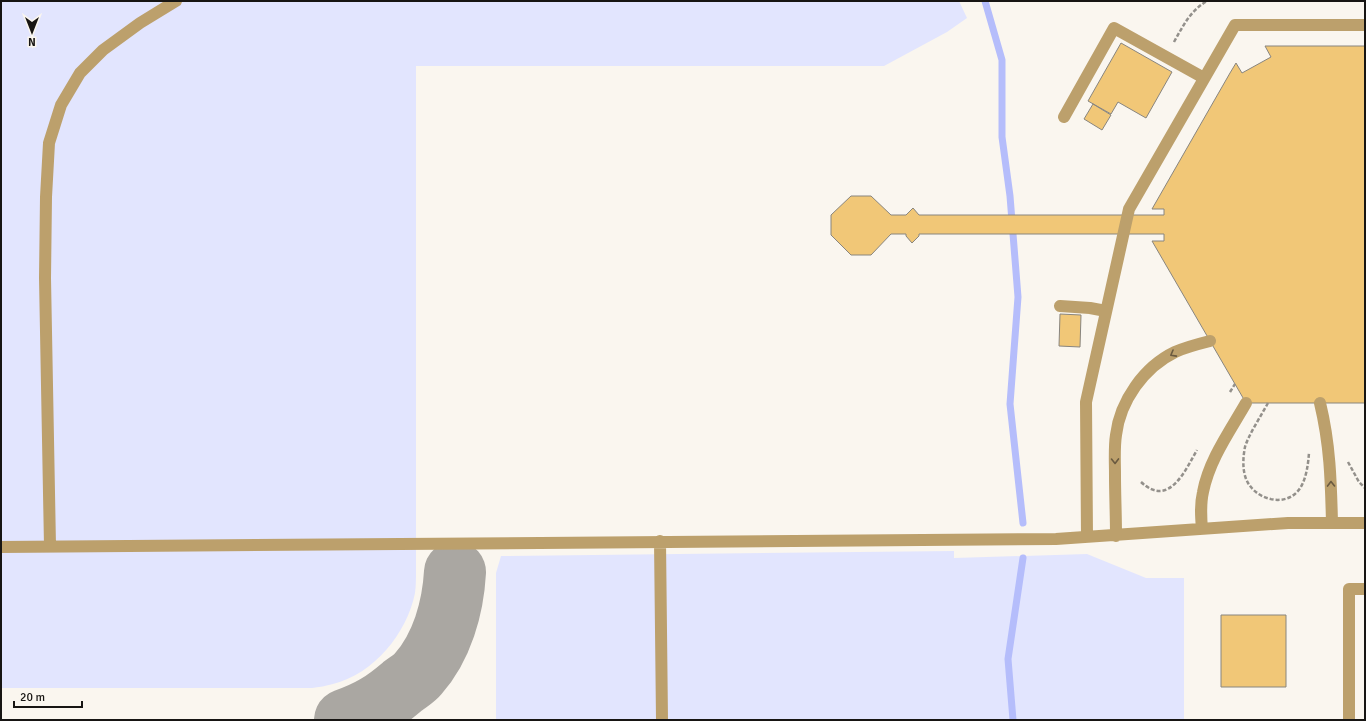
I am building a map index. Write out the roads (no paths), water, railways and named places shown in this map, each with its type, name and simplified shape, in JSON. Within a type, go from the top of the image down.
[{"type":"lane","points":[[50,546],[45,278],[46,197],[49,143],[61,105],[80,73],[103,50],[115,41],[140,23],[176,1]]},
{"type":"lane","points":[[1087,537],[1086,402],[1130,209],[1235,25],[1365,25]]},
{"type":"lane","points":[[1064,117],[1114,28],[1204,78]]},
{"type":"lane","points":[[1060,306],[1090,308],[1106,311]]},
{"type":"lane","points":[[1116,536],[1116,435],[1120,415],[1141,379],[1156,364],[1175,352],[1210,341]]},
{"type":"lane","points":[[1202,530],[1201,506],[1206,479],[1216,455],[1246,403]]},
{"type":"lane","points":[[1320,403],[1329,448],[1332,523]]},
{"type":"lane","points":[[1,547],[1056,539],[1288,523],[1365,523]]},
{"type":"lane","points":[[660,541],[662,720]]},
{"type":"lane","points":[[1349,720],[1349,589],[1365,589]]},
{"type":"waterway","points":[[985,1],[1002,60],[1002,137],[1010,196],[1018,297],[1010,404],[1023,523]]},
{"type":"waterway","points":[[1013,720],[1008,659],[1023,558]]}]
